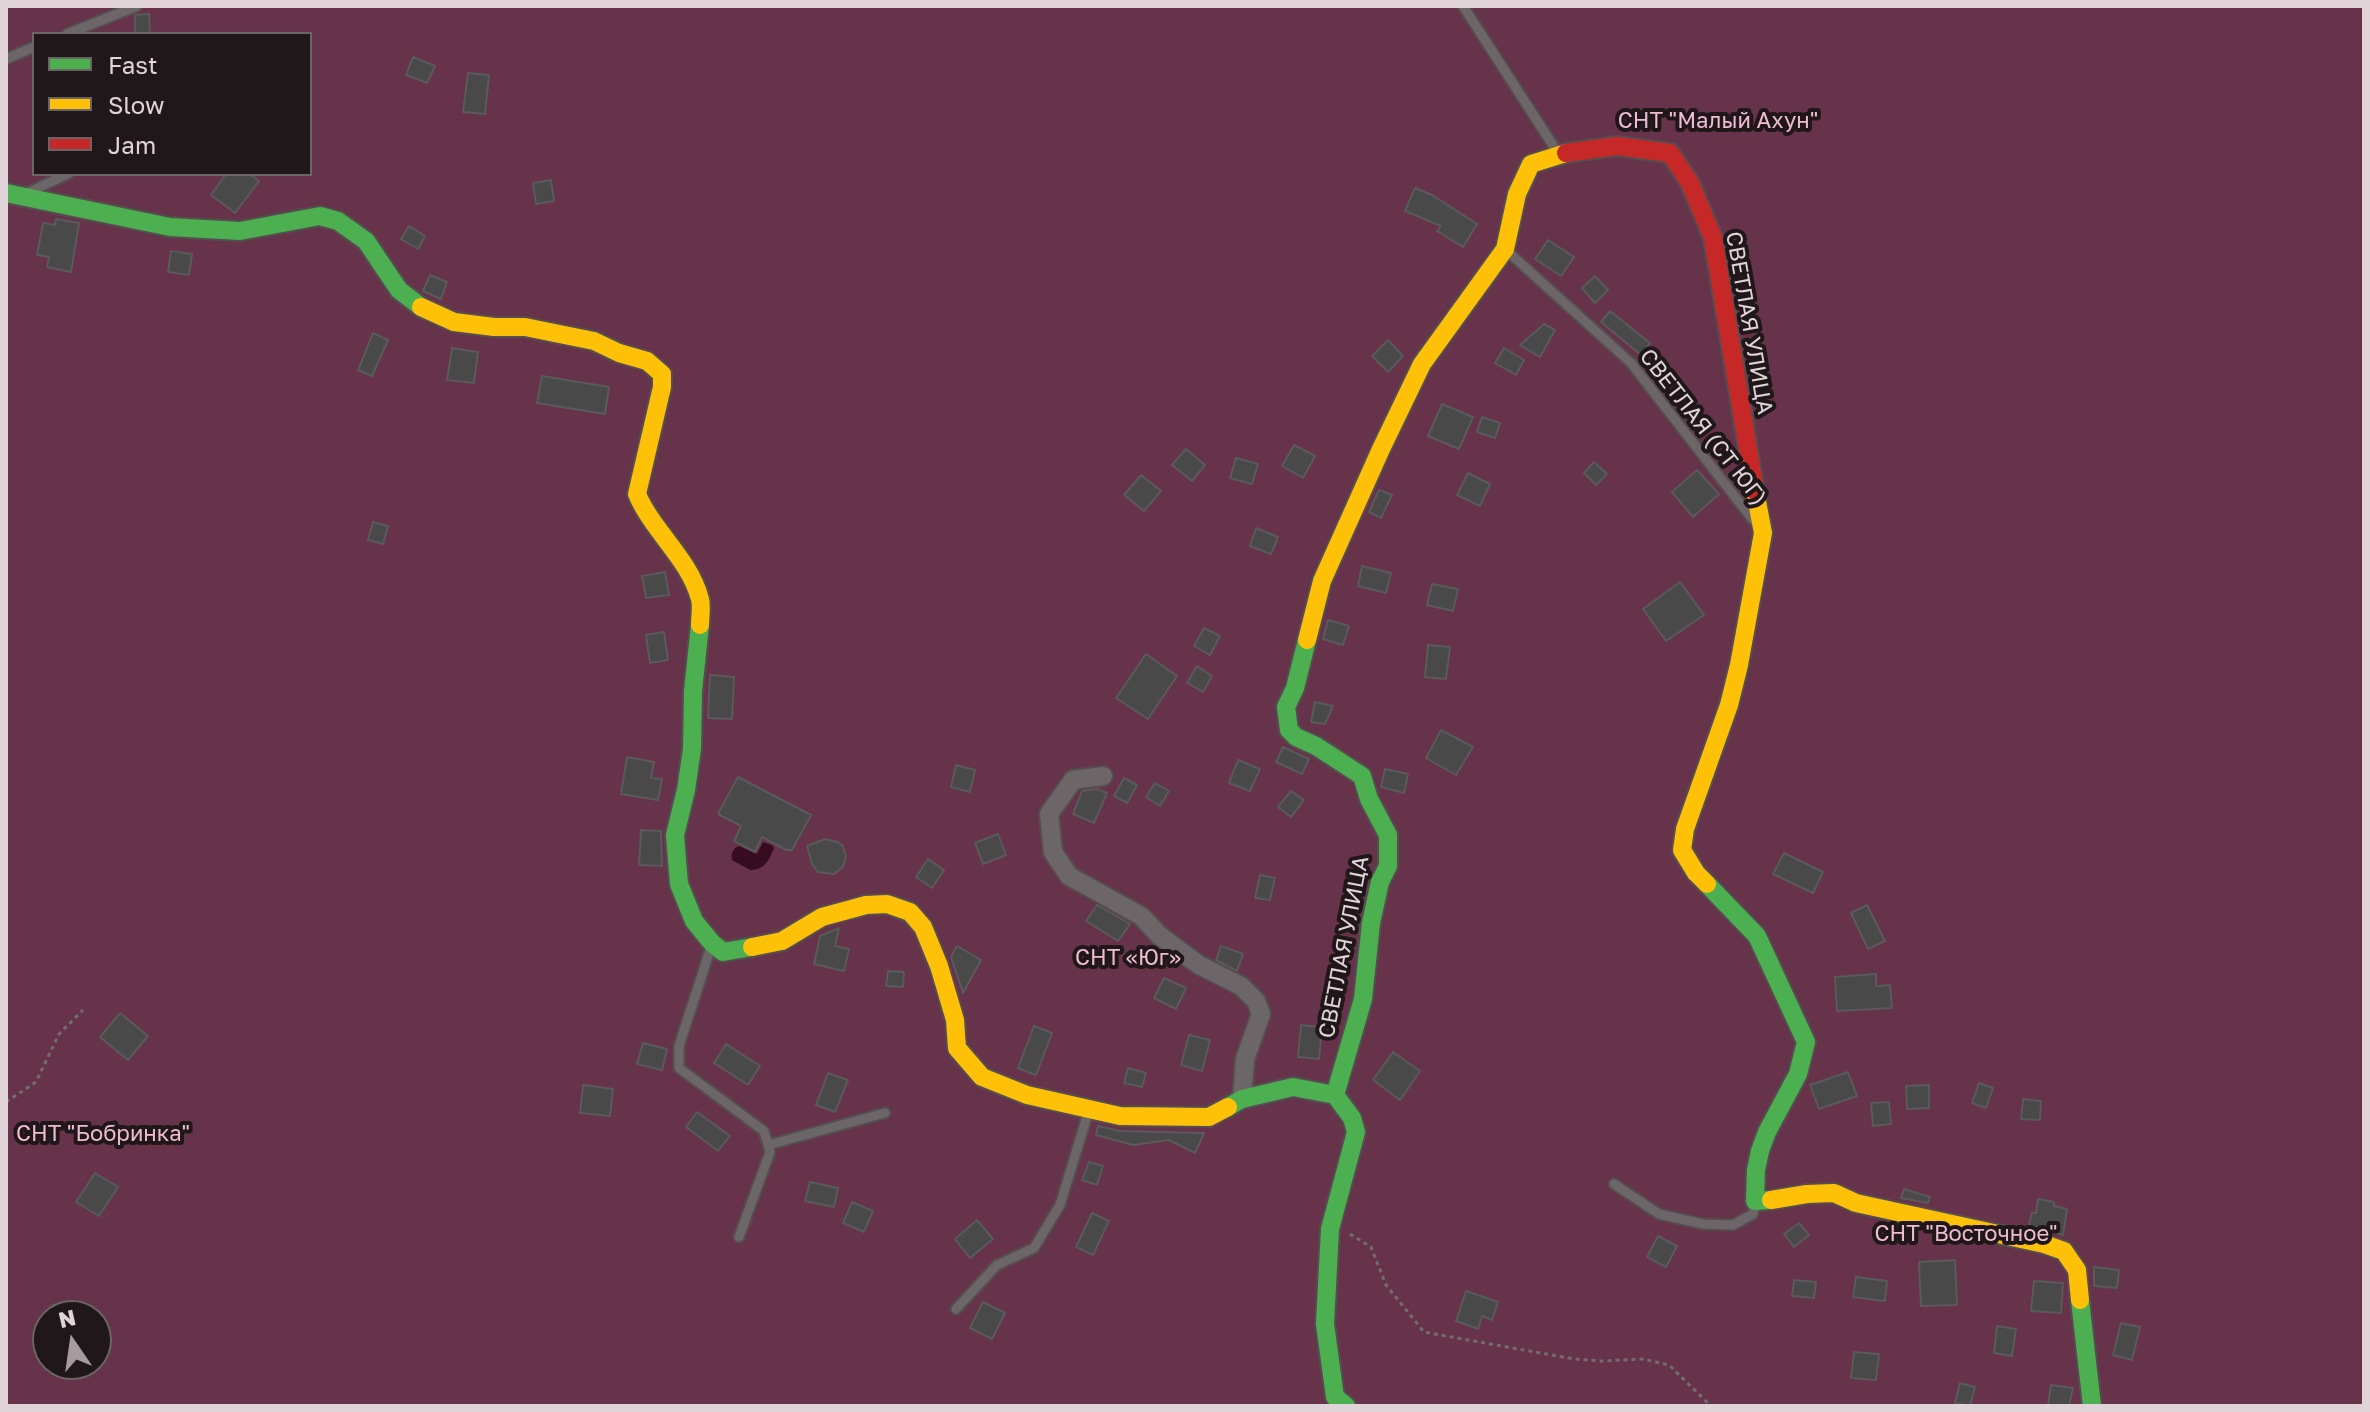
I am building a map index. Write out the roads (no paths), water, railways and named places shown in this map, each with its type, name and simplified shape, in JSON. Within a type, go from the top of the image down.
[{"type":"street","name":"СВЕТЛАЯ УЛИЦА","points":[[1335,1095],[1363,999],[1371,923],[1380,882],[1388,866],[1388,835],[1369,799],[1362,776],[1289,730],[1286,707],[1295,688],[1322,581],[1422,364],[1505,249],[1517,194],[1531,164],[1558,153],[1612,146],[1648,147],[1670,153],[1690,183],[1713,238],[1763,533],[1729,705],[1685,829],[1682,850],[1696,873],[1757,936],[1806,1042],[1806,1058],[1761,1147],[1753,1177],[1755,1201]]},
{"type":"street","points":[[12,195],[170,227],[240,231],[320,216],[338,221],[366,241],[399,290],[415,304],[454,322],[525,327],[594,341],[619,353],[647,361],[662,374],[662,387],[637,494],[643,508],[681,558],[700,600],[692,749],[675,835],[679,884],[694,921],[723,952],[782,941],[822,917],[866,905],[887,904],[910,912],[923,927],[939,966],[955,1020],[957,1048],[982,1077],[1027,1095],[1120,1116],[1209,1117],[1242,1099],[1293,1087],[1335,1095],[1352,1118],[1356,1132],[1330,1229],[1325,1324],[1335,1397],[1346,1406]]},
{"type":"street","points":[[1103,776],[1073,780],[1049,814],[1053,852],[1069,876],[1141,916],[1159,935],[1199,965],[1241,986],[1256,1001],[1261,1014],[1245,1059],[1242,1099]]},
{"type":"street","points":[[1755,1201],[1834,1193],[1856,1203],[2064,1251],[2077,1270],[2092,1406]]},
{"type":"lane","points":[[72,32],[137,6]]},
{"type":"lane","points":[[1463,6],[1558,153]]},
{"type":"lane","points":[[6,59],[32,48]]},
{"type":"lane","points":[[12,195],[63,176]]},
{"type":"lane","name":"СВЕТЛАЯ (СТ ЮГ)","points":[[1505,249],[1631,363],[1763,533]]},
{"type":"lane","points":[[712,943],[679,1046],[679,1068],[764,1131],[770,1152],[739,1237]]},
{"type":"lane","points":[[956,1309],[997,1265],[1034,1248],[1060,1205],[1089,1110]]},
{"type":"lane","points":[[768,1145],[885,1113]]},
{"type":"lane","points":[[1614,1184],[1659,1214],[1703,1224],[1733,1225],[1753,1214],[1755,1201]]},
{"type":"park label","name":"СНТ \"Малый Ахун\"","points":[[1718,121]]},
{"type":"park label","name":"СНТ «Юг»","points":[[1128,958]]},
{"type":"park label","name":"СНТ \"Бобринка\"","points":[[103,1134]]},
{"type":"park label","name":"СНТ \"Восточное\"","points":[[1966,1234]]}]
